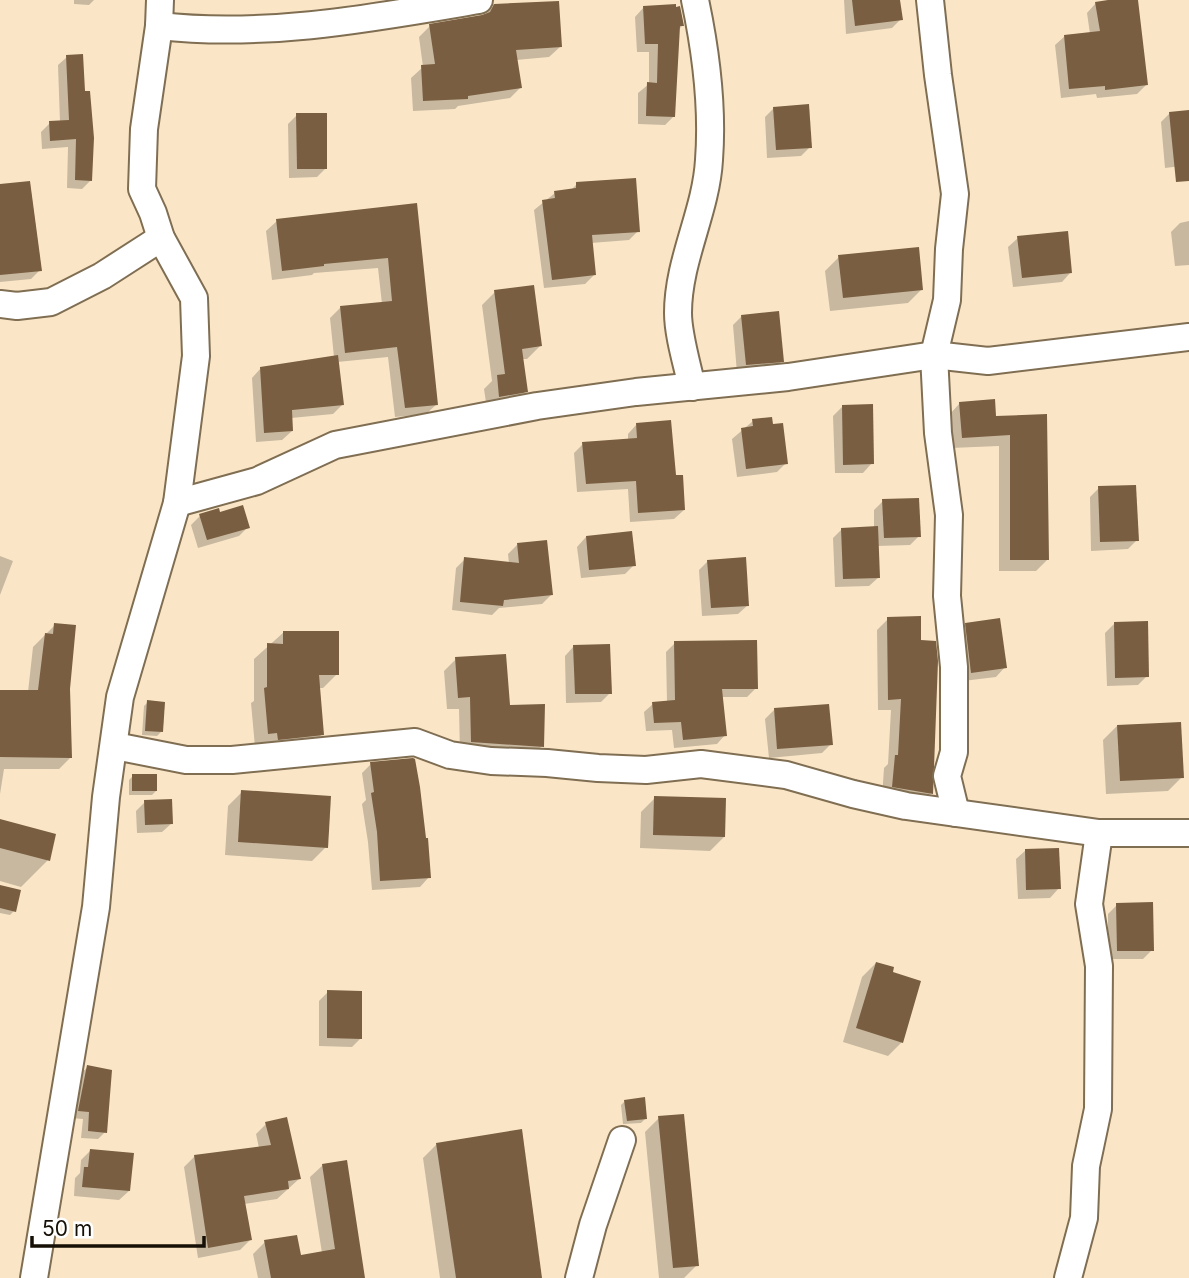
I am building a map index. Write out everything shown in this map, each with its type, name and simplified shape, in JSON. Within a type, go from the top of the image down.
[{"type":"street","points":[[34,1278],[96,907],[106,797],[120,697],[177,503],[196,356],[194,298],[161,238],[142,189],[144,130],[160,13],[203,31],[307,27],[479,0]]},
{"type":"street","points":[[692,387],[678,314],[684,267],[699,216],[709,162],[706,51],[695,0]]},
{"type":"street","points":[[930,0],[955,194],[947,300],[934,355],[938,433],[949,515],[947,596],[954,667],[954,752],[947,776],[956,813]]},
{"type":"street","points":[[0,304],[17,306],[51,302],[102,276],[161,238]]},
{"type":"street","points":[[177,503],[257,481],[335,445],[537,406],[788,377],[934,355],[988,361],[1189,337]]},
{"type":"street","points":[[115,746],[186,760],[221,760],[415,742],[450,755],[491,761],[646,770],[701,764],[786,775],[906,806],[1099,833],[1189,833]]},
{"type":"street","points":[[1069,1278],[1084,1218],[1086,1166],[1098,1109],[1099,966],[1089,904],[1099,833]]},
{"type":"street","points":[[579,1278],[593,1225],[622,1140]]},
{"type":"building","points":[[852,0],[900,0],[903,20],[855,26]]},
{"type":"building","points":[[1138,0],[1148,85],[1105,90],[1105,86],[1069,89],[1064,35],[1100,31],[1095,2]]},
{"type":"building","points":[[559,1],[562,47],[516,50],[522,88],[468,96],[468,99],[423,101],[421,65],[435,64],[429,24],[482,15],[490,12],[494,4]]},
{"type":"building","points":[[676,4],[676,7],[680,6],[684,26],[680,26],[675,117],[646,116],[647,82],[657,83],[658,44],[645,44],[643,6]]},
{"type":"building","points":[[83,54],[85,91],[90,91],[94,138],[92,181],[75,180],[76,139],[50,141],[49,121],[69,120],[66,55]]},
{"type":"building","points":[[809,104],[812,148],[776,150],[773,107]]},
{"type":"building","points":[[1189,110],[1189,181],[1176,182],[1169,112]]},
{"type":"building","points":[[296,113],[327,113],[327,169],[297,169]]},
{"type":"building","points":[[636,178],[640,232],[592,235],[596,275],[552,280],[542,200],[555,198],[554,191],[576,188],[576,182]]},
{"type":"building","points":[[30,181],[42,271],[0,275],[0,184]]},
{"type":"building","points":[[417,203],[438,405],[405,408],[397,347],[345,353],[340,306],[392,301],[388,258],[282,271],[276,219]]},
{"type":"building","points":[[1068,231],[1072,273],[1022,278],[1017,236]]},
{"type":"building","points":[[919,247],[923,290],[843,298],[838,255]]},
{"type":"building","points":[[534,285],[542,346],[522,349],[528,392],[499,397],[497,375],[505,374],[494,290]]},
{"type":"building","points":[[779,311],[784,362],[746,365],[741,315]]},
{"type":"building","points":[[338,355],[344,405],[292,410],[293,431],[264,433],[260,367]]},
{"type":"building","points":[[995,399],[996,416],[1047,414],[1049,560],[1010,560],[1010,435],[962,438],[959,402]]},
{"type":"building","points":[[873,404],[874,464],[843,465],[842,405]]},
{"type":"building","points":[[772,417],[773,424],[783,423],[788,464],[746,469],[741,428],[753,426],[752,419]]},
{"type":"building","points":[[671,420],[676,475],[683,475],[685,510],[638,513],[636,481],[586,484],[582,442],[637,438],[636,423]]},
{"type":"building","points":[[1136,485],[1139,541],[1100,542],[1098,486]]},
{"type":"building","points":[[919,498],[921,537],[884,538],[882,499]]},
{"type":"building","points":[[243,505],[250,528],[207,540],[199,514],[219,508],[220,512]]},
{"type":"building","points":[[878,526],[880,578],[843,579],[841,528]]},
{"type":"building","points":[[632,531],[636,566],[589,570],[586,536]]},
{"type":"building","points":[[547,540],[553,595],[504,600],[503,606],[460,602],[464,557],[519,563],[517,543]]},
{"type":"building","points":[[746,557],[749,606],[711,608],[707,560]]},
{"type":"building","points":[[921,616],[921,640],[936,641],[938,661],[933,794],[892,787],[895,755],[898,755],[901,699],[888,700],[887,617]]},
{"type":"building","points":[[1000,618],[1007,668],[971,673],[965,623]]},
{"type":"building","points":[[1148,621],[1149,677],[1115,678],[1114,622]]},
{"type":"building","points":[[54,623],[76,625],[70,689],[72,758],[0,757],[0,690],[38,690],[45,633],[53,634]]},
{"type":"building","points":[[283,631],[339,631],[339,675],[319,675],[324,735],[278,740],[277,733],[268,734],[264,688],[267,687],[267,643],[283,644]]},
{"type":"building","points":[[757,640],[758,689],[722,689],[727,736],[683,740],[681,722],[654,723],[652,702],[675,700],[674,641]]},
{"type":"building","points":[[610,644],[612,694],[575,694],[573,645]]},
{"type":"building","points":[[506,654],[510,705],[545,704],[544,747],[471,742],[470,697],[458,698],[455,657]]},
{"type":"building","points":[[147,700],[165,702],[163,732],[145,731]]},
{"type":"building","points":[[829,704],[833,745],[777,749],[774,708]]},
{"type":"building","points":[[1181,722],[1184,778],[1120,781],[1117,725]]},
{"type":"building","points":[[413,758],[428,838],[431,878],[380,881],[370,762]]},
{"type":"building","points":[[132,774],[157,774],[157,791],[132,791]]},
{"type":"building","points":[[241,790],[331,796],[328,848],[238,842]]},
{"type":"building","points":[[654,796],[726,798],[725,837],[653,835]]},
{"type":"building","points":[[172,799],[173,824],[145,825],[144,800]]},
{"type":"building","points":[[0,819],[56,834],[50,861],[0,848]]},
{"type":"building","points":[[1059,848],[1061,889],[1026,890],[1025,849]]},
{"type":"building","points":[[0,885],[21,890],[16,912],[0,908]]},
{"type":"building","points":[[1153,902],[1154,951],[1117,951],[1116,903]]},
{"type":"building","points":[[876,962],[894,967],[893,972],[921,981],[903,1043],[856,1028]]},
{"type":"building","points":[[327,990],[362,991],[362,1039],[327,1038]]},
{"type":"building","points":[[87,1065],[112,1070],[107,1133],[88,1131],[89,1112],[78,1111]]},
{"type":"building","points":[[645,1097],[647,1119],[627,1121],[624,1100]]},
{"type":"building","points":[[684,1114],[699,1266],[673,1268],[658,1116]]},
{"type":"building","points":[[287,1117],[301,1179],[288,1181],[289,1189],[244,1196],[252,1240],[208,1248],[194,1155],[271,1145],[265,1122]]},
{"type":"building","points":[[522,1129],[542,1278],[456,1278],[436,1143]]},
{"type":"building","points":[[90,1149],[134,1153],[130,1191],[82,1187],[84,1167],[88,1167]]},
{"type":"building","points":[[347,1160],[365,1278],[271,1278],[264,1240],[297,1235],[301,1255],[335,1249],[322,1164]]}]
